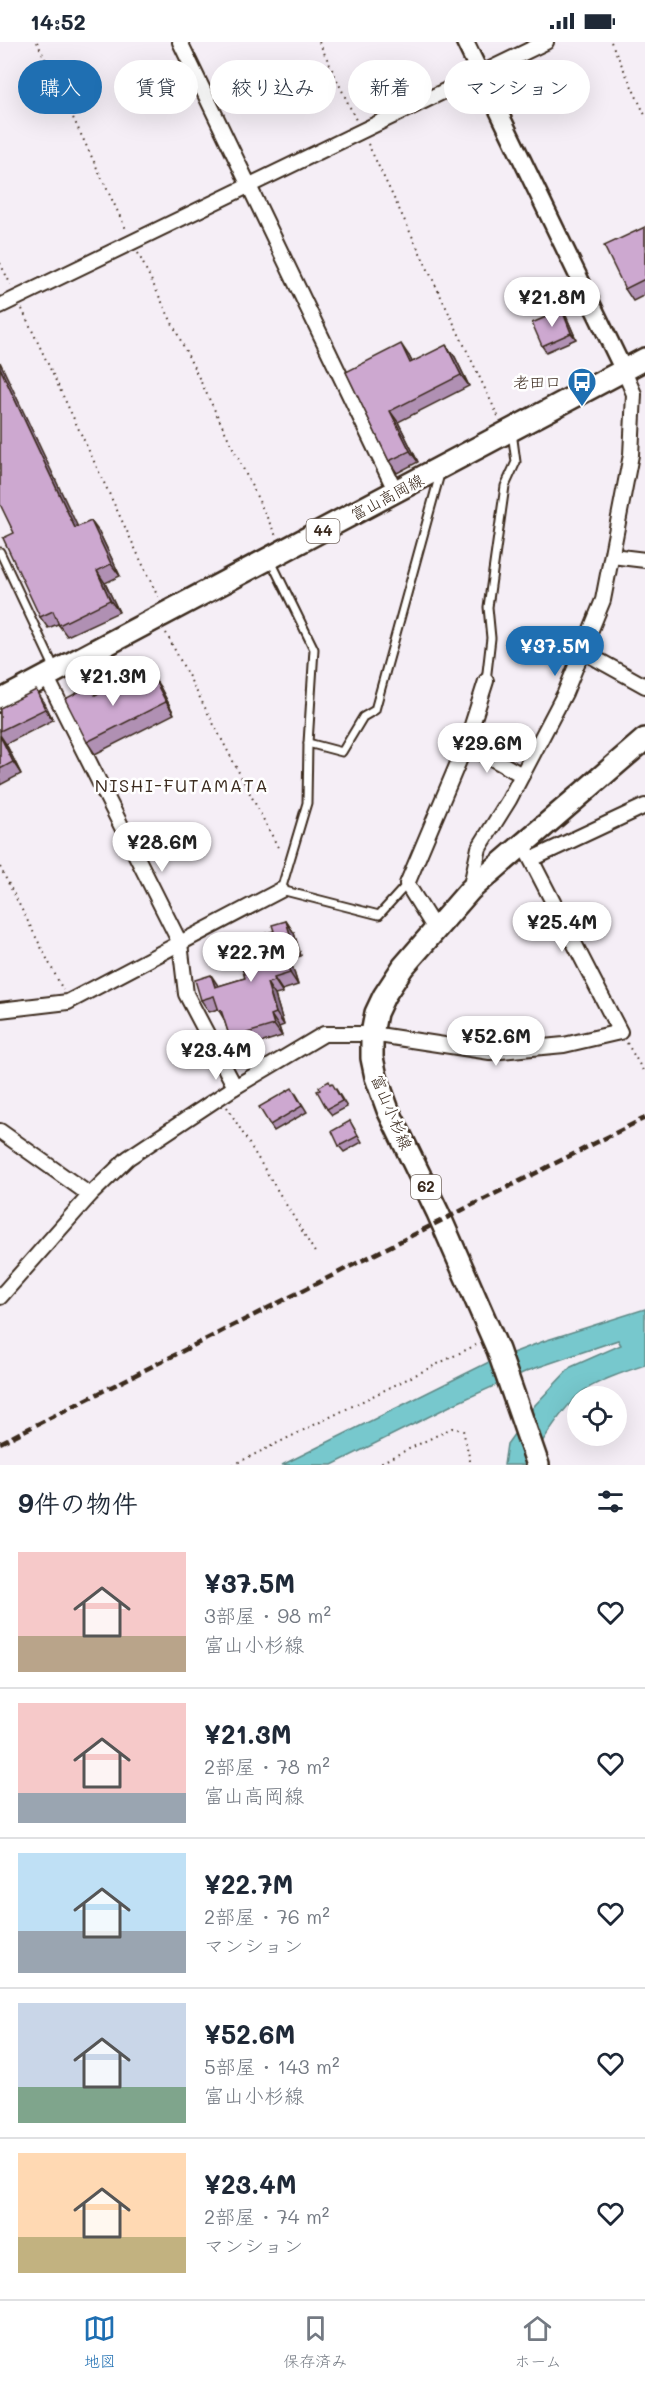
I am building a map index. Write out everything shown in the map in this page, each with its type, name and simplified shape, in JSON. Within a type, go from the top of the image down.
[{"type":"main road","name":"富山高岡線","points":[[0,701],[645,359]]},
{"type":"main road","name":"富山小杉線","points":[[537,1463],[512,1386],[495,1344],[438,1213],[388,1110],[372,1058],[372,1034],[376,1013],[384,996],[435,929],[470,890],[528,852],[645,739]]},
{"type":"street","points":[[180,42],[396,492]]},
{"type":"street","points":[[465,42],[474,60]]},
{"type":"street","points":[[508,60],[546,42]]},
{"type":"street","points":[[0,306],[444,90]]},
{"type":"street","points":[[470,890],[479,848],[522,775],[565,693],[603,600],[638,455],[634,394],[500,114]]},
{"type":"street","points":[[612,556],[645,560]]},
{"type":"street","points":[[582,651],[645,686]]},
{"type":"street","points":[[51,673],[180,943],[186,994],[235,1088]]},
{"type":"street","points":[[435,929],[407,884],[466,744],[486,681]]},
{"type":"street","points":[[466,744],[522,775]]},
{"type":"street","points":[[0,1297],[90,1195],[128,1158],[220,1097],[324,1034],[372,1034],[490,1052],[564,1045],[620,1032],[528,852],[645,806]]},
{"type":"street","points":[[0,1010],[69,1002],[281,890]]},
{"type":"street","points":[[0,1131],[90,1195]]},
{"type":"lane","points":[[486,681],[491,638],[488,607],[506,486],[516,462],[509,432]]},
{"type":"lane","points":[[308,743],[342,752],[363,717],[375,710],[441,468]]},
{"type":"lane","points":[[0,552],[51,673]]},
{"type":"lane","points":[[277,555],[314,649],[307,803],[281,890],[379,915],[407,884]]},
{"type":"path","points":[[37,42],[133,242],[277,555]]},
{"type":"path","points":[[319,42],[509,432]]},
{"type":"path","points":[[610,42],[645,115]]},
{"type":"path","points":[[0,263],[162,615],[288,866]]},
{"type":"path","points":[[0,867],[69,1002]]},
{"type":"path","points":[[620,1032],[645,1074]]},
{"type":"path","points":[[220,1097],[316,1254]]},
{"type":"path","points":[[233,1465],[495,1344]]},
{"type":"path","points":[[376,1465],[452,1428],[463,1430],[471,1465]]},
{"type":"water","points":[[645,1309],[645,1365],[592,1386],[567,1386],[567,1408],[544,1438],[528,1465],[504,1465],[507,1444],[535,1405],[571,1367],[621,1345],[618,1340],[527,1371],[450,1406],[332,1465],[282,1465],[489,1362],[544,1341]]},
{"type":"building","points":[[645,227],[645,279],[625,289],[604,246]]},
{"type":"building","points":[[562,310],[571,333],[542,346],[532,323]]},
{"type":"building","points":[[401,344],[410,363],[446,345],[461,375],[390,411],[410,451],[389,461],[346,372]]},
{"type":"building","points":[[0,368],[75,528],[91,521],[111,564],[97,571],[110,600],[59,625],[53,611],[40,617],[3,538],[14,533],[0,504]]},
{"type":"building","points":[[152,675],[166,702],[87,742],[65,699],[90,686],[95,695],[107,689],[110,696]]},
{"type":"building","points":[[36,690],[45,709],[0,731],[0,708]]},
{"type":"building","points":[[0,736],[13,762],[0,769]]},
{"type":"building","points":[[286,921],[293,944],[282,947],[290,973],[267,983],[276,1013],[271,1015],[274,1025],[230,1038],[214,996],[201,1000],[195,980],[211,975],[215,987],[245,978],[235,946],[258,939],[257,936],[274,931],[272,925]]},
{"type":"building","points":[[329,1081],[342,1101],[327,1109],[317,1091]]},
{"type":"building","points":[[292,1088],[302,1106],[270,1125],[259,1107]]},
{"type":"building","points":[[350,1121],[358,1136],[339,1146],[332,1131]]},
{"type":"railway","points":[[0,1443],[645,1118]]},
{"type":"place","name":"老田口","points":[[582,408]]},
{"type":"district","name":"NISHI-FUTAMATA","points":[[182,786]]}]
